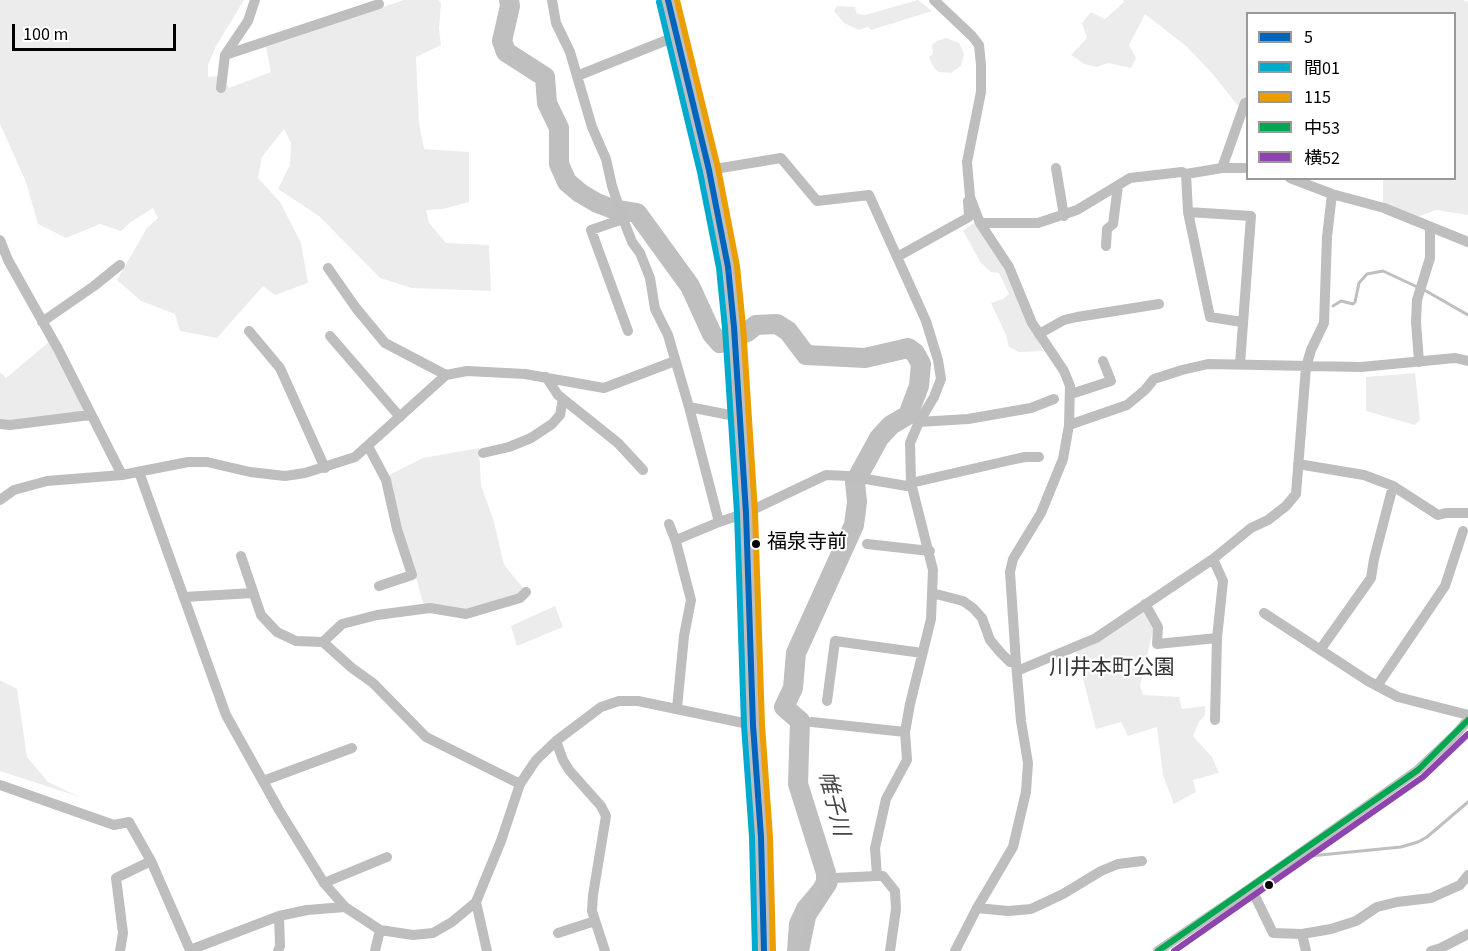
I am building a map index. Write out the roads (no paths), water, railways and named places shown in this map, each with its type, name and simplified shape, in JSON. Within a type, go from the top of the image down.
[{"type":"highway","points":[[668,0],[709,170],[728,267],[746,513],[764,951]]},
{"type":"street","points":[[221,88],[225,55],[248,21],[255,0]]},
{"type":"street","points":[[552,0],[556,23],[570,52],[592,128],[606,159],[617,203],[632,242],[640,253],[650,278],[655,309],[668,335],[719,522]]},
{"type":"street","points":[[934,0],[979,45],[981,93],[967,162],[970,197],[980,223],[1009,267],[1022,303],[1039,334],[1064,370],[1071,394],[1069,425],[1063,459],[1041,513],[1013,559],[1010,572],[1021,721],[1028,763],[1026,792],[1013,847],[955,951]]},
{"type":"street","points":[[225,55],[379,4]]},
{"type":"street","points":[[577,76],[677,36]]},
{"type":"street","points":[[1222,168],[1246,103]]},
{"type":"street","points":[[709,170],[781,158],[817,201],[869,195],[926,321],[938,360],[940,379],[934,397],[910,443],[911,483],[933,570],[931,619],[905,732],[907,760],[886,799],[879,822],[875,848],[877,876]]},
{"type":"street","points":[[1056,168],[1064,216]]},
{"type":"street","points":[[980,223],[1038,223],[1064,216],[1130,178],[1182,172],[1186,174],[1222,168],[1246,168]]},
{"type":"street","points":[[1186,174],[1188,212],[1210,317],[1242,322]]},
{"type":"street","points":[[1295,180],[1327,192],[1384,208],[1468,242]]},
{"type":"street","points":[[1016,667],[1096,638],[1213,559],[1251,528],[1268,520],[1286,506],[1296,494],[1306,367],[1311,350],[1324,323],[1326,180]]},
{"type":"street","points":[[1106,246],[1107,229],[1113,224],[1118,186]]},
{"type":"street","points":[[897,257],[969,217],[968,200],[970,197]]},
{"type":"street","points":[[1188,212],[1251,216],[1240,364]]},
{"type":"street","points":[[623,219],[591,230],[628,332]]},
{"type":"street","points":[[1419,362],[1417,300],[1430,258],[1430,227]]},
{"type":"street","points":[[0,240],[8,260],[122,475]]},
{"type":"street","points":[[42,322],[120,265]]},
{"type":"street","points":[[328,268],[356,308],[385,343],[446,375]]},
{"type":"street","points":[[1039,334],[1064,320],[1077,316],[1159,304]]},
{"type":"street","points":[[249,331],[280,368],[325,468]]},
{"type":"street","points":[[330,336],[400,417]]},
{"type":"street","points":[[1069,425],[1127,405],[1154,380],[1208,364],[1361,367],[1455,358],[1468,361]]},
{"type":"street","points":[[0,500],[14,490],[47,481],[122,475],[188,462],[207,462],[250,472],[285,476],[325,468],[355,457],[446,375],[467,371],[488,371],[546,377],[604,388],[675,361]]},
{"type":"street","points":[[1071,394],[1111,381],[1103,361]]},
{"type":"street","points":[[546,377],[558,395],[618,443],[643,470]]},
{"type":"street","points":[[483,453],[509,447],[531,438],[552,424],[560,415],[563,399]]},
{"type":"street","points":[[919,422],[968,419],[1031,408],[1054,399]]},
{"type":"street","points":[[689,407],[740,417]]},
{"type":"street","points":[[0,424],[10,425],[90,415]]},
{"type":"street","points":[[368,446],[386,480],[397,529],[412,575],[379,586]]},
{"type":"street","points":[[675,542],[719,522],[746,513],[826,475],[848,476],[907,486],[911,483],[1025,457],[1039,458]]},
{"type":"street","points":[[1298,464],[1364,475],[1393,486],[1438,515],[1468,513]]},
{"type":"street","points":[[139,472],[226,715],[324,883],[345,907],[380,930],[413,935],[433,933],[452,922],[476,902],[501,842],[520,784],[536,760],[556,741],[601,707],[619,701],[638,701],[753,725]]},
{"type":"street","points":[[1320,650],[1371,578],[1393,486]]},
{"type":"street","points":[[669,524],[691,600],[684,636],[677,708]]},
{"type":"street","points":[[1377,686],[1445,586],[1463,531]]},
{"type":"street","points":[[867,544],[930,551]]},
{"type":"street","points":[[241,556],[261,615],[277,632],[296,641],[323,642],[373,683],[426,737],[520,784]]},
{"type":"street","points":[[1213,559],[1223,581],[1217,638],[1215,720]]},
{"type":"street","points":[[323,642],[342,624],[430,608],[466,614],[520,598],[526,592]]},
{"type":"street","points":[[184,597],[253,593]]},
{"type":"street","points":[[932,593],[963,601],[973,608],[982,618],[990,640],[1016,667]]},
{"type":"street","points":[[1145,604],[1158,627],[1157,644],[1217,638]]},
{"type":"street","points":[[1264,614],[1398,697],[1468,715]]},
{"type":"street","points":[[827,701],[835,641],[922,653]]},
{"type":"street","points":[[1158,951],[1418,770],[1468,720]]},
{"type":"street","points":[[812,722],[905,732]]},
{"type":"street","points":[[556,741],[562,760],[601,806],[606,816],[592,911],[604,951]]},
{"type":"street","points":[[263,781],[352,747]]},
{"type":"street","points":[[0,785],[114,825],[129,822],[151,861],[190,950],[279,916],[307,910],[345,907]]},
{"type":"street","points":[[324,883],[387,857]]},
{"type":"street","points":[[120,951],[123,933],[116,878],[151,861]]},
{"type":"street","points":[[977,908],[1008,911],[1031,909],[1063,894],[1101,870],[1118,864],[1142,861]]},
{"type":"street","points":[[1251,888],[1273,933],[1302,934],[1331,929],[1356,921],[1377,907],[1431,898],[1460,885],[1468,875]]},
{"type":"street","points":[[804,951],[811,917],[832,885],[834,878],[877,876],[883,876],[895,891],[896,909],[890,951]]},
{"type":"street","points":[[476,902],[487,951]]},
{"type":"street","points":[[278,951],[280,946],[279,916]]},
{"type":"street","points":[[558,933],[595,921]]},
{"type":"street","points":[[375,951],[380,930]]},
{"type":"street","points":[[1302,934],[1306,951]]},
{"type":"street","points":[[1431,951],[1442,948],[1468,934]]},
{"type":"waterway","name":"帷子川","points":[[509,0],[510,6],[502,41],[506,52],[545,77],[547,103],[559,128],[559,164],[567,182],[597,203],[613,209],[637,213],[690,286],[712,334],[720,343],[747,332],[756,325],[777,324],[788,331],[806,355],[865,358],[908,348],[915,353],[921,364],[919,386],[908,415],[891,425],[879,438],[855,482],[857,502],[854,525],[796,653],[793,688],[784,707],[800,721],[798,784],[826,873],[826,882],[822,890],[806,909],[799,924],[797,951]]},
{"type":"waterway","points":[[1333,306],[1341,301],[1353,304],[1359,283],[1367,274],[1383,271],[1426,291],[1468,315]]},
{"type":"waterway","points":[[1310,856],[1401,847],[1418,842],[1468,802]]},
{"type":"place","name":"福泉寺前","points":[[756,544]]},
{"type":"park label","name":"川井本町公園","points":[[1112,669]]}]
